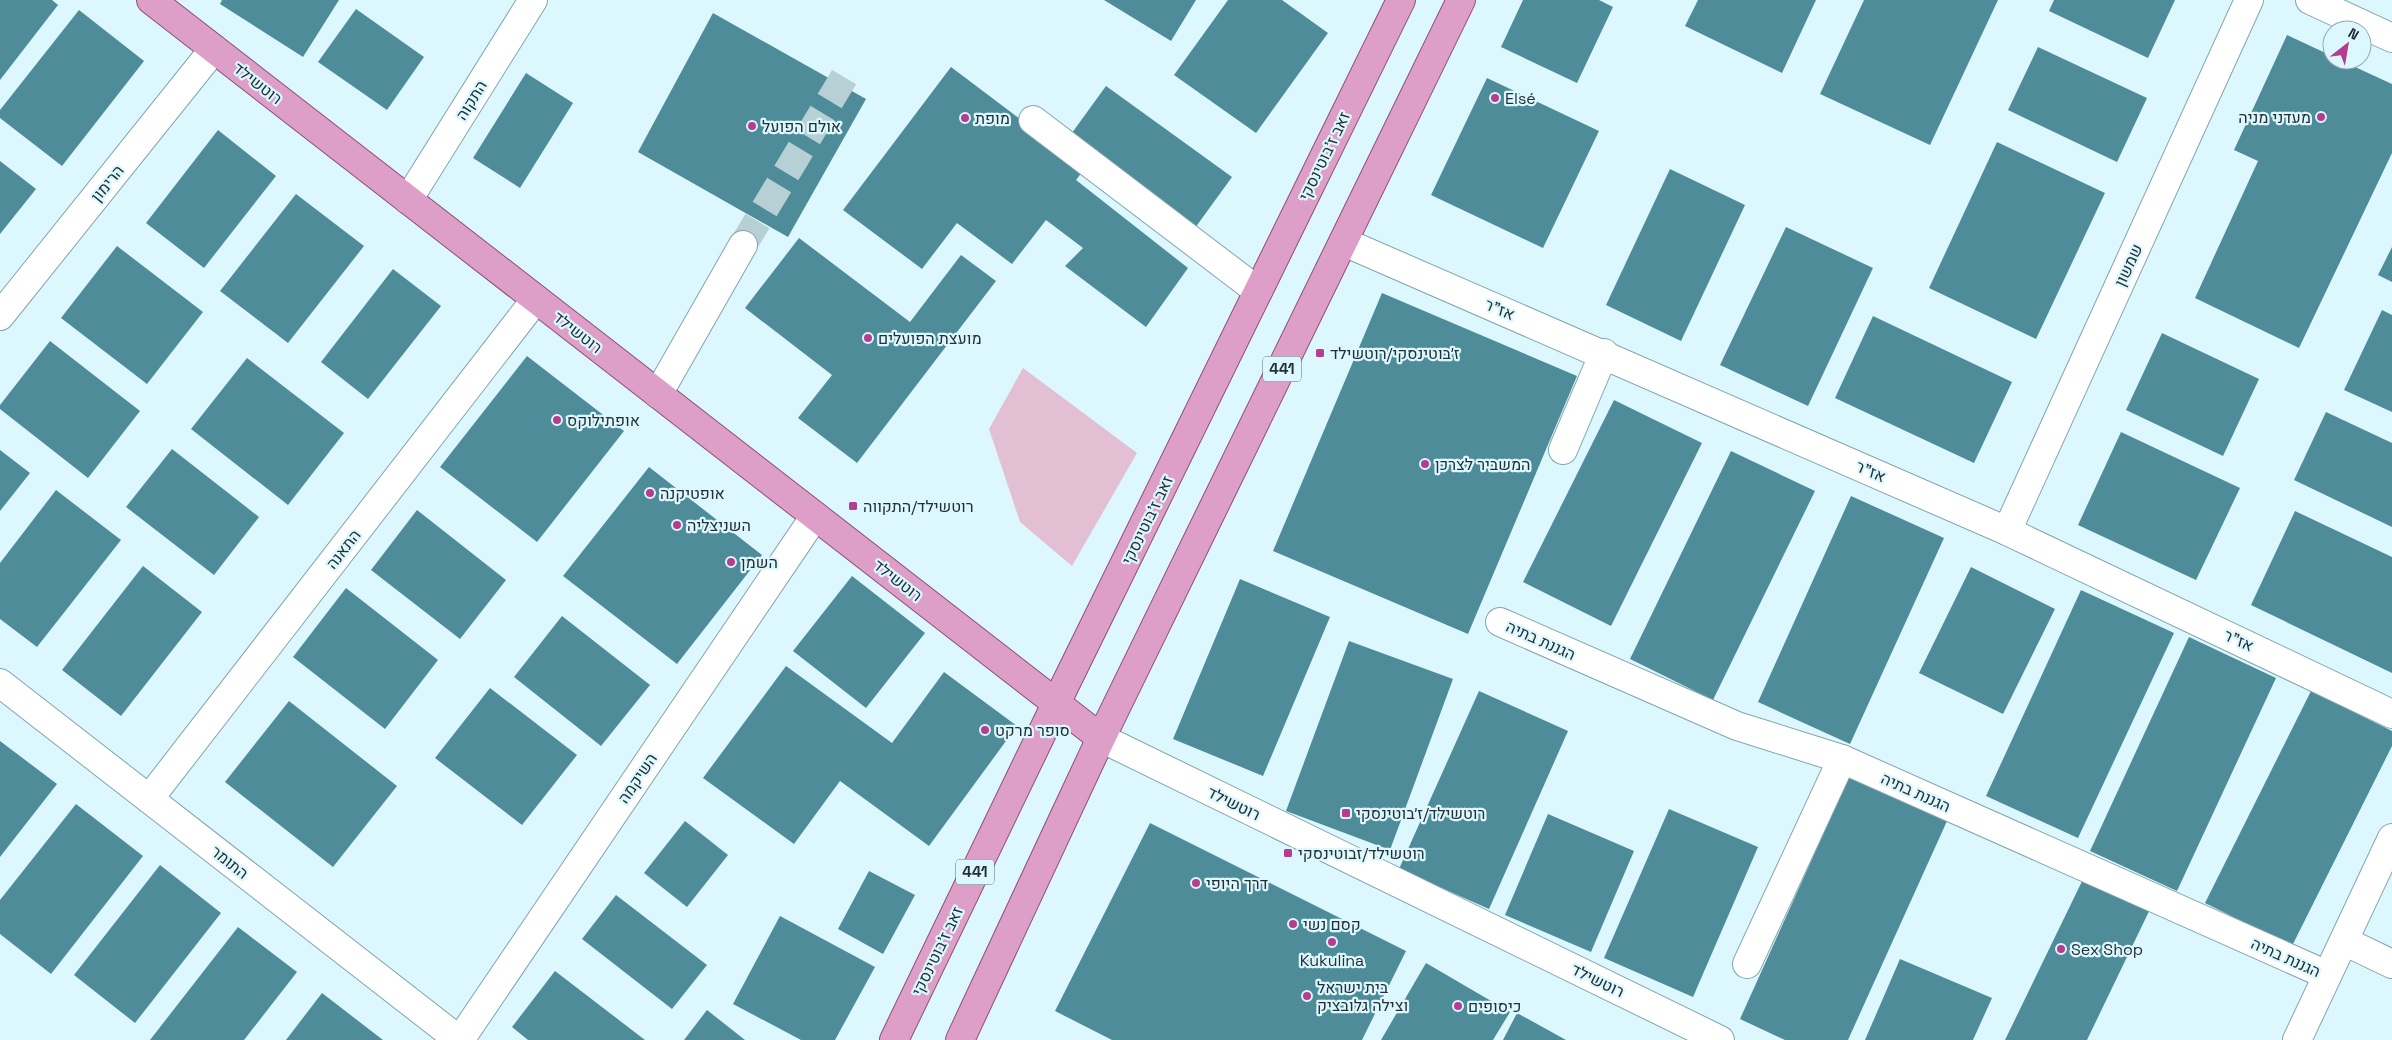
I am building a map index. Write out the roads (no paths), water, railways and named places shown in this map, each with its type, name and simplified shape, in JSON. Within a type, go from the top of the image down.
[{"type":"main road","name":"רוטשילד","points":[[151,0],[1102,738]]},
{"type":"main road","name":"זאב ז'בוטינסקי","points":[[894,1040],[1401,0]]},
{"type":"main road","name":"441","points":[[960,1040],[1102,738],[1461,0]]},
{"type":"street","name":"התקוה","points":[[408,200],[533,0]]},
{"type":"street","name":"שמשון","points":[[2007,531],[2249,0]]},
{"type":"street","points":[[2310,0],[2392,38]]},
{"type":"street","name":"הרימון","points":[[0,316],[214,49]]},
{"type":"street","points":[[1033,120],[1258,291]]},
{"type":"street","name":"אז\"ר","points":[[1344,242],[1604,353],[2007,531],[2392,714]]},
{"type":"street","points":[[658,394],[743,246]]},
{"type":"street","name":"התאנה","points":[[149,799],[536,299]]},
{"type":"street","points":[[1563,450],[1604,353]]},
{"type":"street","name":"השיקמה","points":[[459,1040],[815,516]]},
{"type":"street","name":"הגננת בתיה","points":[[1500,622],[1737,726],[1842,759],[2327,975]]},
{"type":"street","name":"התומר","points":[[0,683],[459,1040]]},
{"type":"street","name":"רוטשילד","points":[[1102,738],[1720,1040]]},
{"type":"street","points":[[1747,964],[1842,759]]},
{"type":"street","points":[[2297,1040],[2392,838]]},
{"type":"street","points":[[2344,941],[2392,964]]},
{"type":"tunnel","points":[[743,245],[846,74]]},
{"type":"place","name":"Elsé","points":[[1495,98]]},
{"type":"place","name":"מעדני מניה","points":[[2321,117]]},
{"type":"place","name":"מופת","points":[[965,118]]},
{"type":"place","name":"אולם הפועל","points":[[752,126]]},
{"type":"place","name":"מועצת הפועלים","points":[[868,338]]},
{"type":"place","name":"ז׳בוטינסקי/רוטשילד","points":[[1320,353]]},
{"type":"place","name":"אופתילוקס","points":[[557,420]]},
{"type":"place","name":"המשביר לצרכן","points":[[1425,464]]},
{"type":"place","name":"אופטיקנה","points":[[650,493]]},
{"type":"place","name":"רוטשילד/התקווה","points":[[853,506]]},
{"type":"place","name":"השניצליה","points":[[677,525]]},
{"type":"place","name":"השמן","points":[[731,562]]},
{"type":"place","name":"סופר מרקט","points":[[985,730]]},
{"type":"place","name":"רוטשילד/ז׳בוטינסקי","points":[[1346,813]]},
{"type":"place","name":"רוטשילד/זבוטינסקי","points":[[1288,853]]},
{"type":"place","name":"דרך היופי","points":[[1196,883]]},
{"type":"place","name":"קסם נשי","points":[[1293,924]]},
{"type":"place","name":"Kukulina","points":[[1332,942]]},
{"type":"place","name":"Sex Shop","points":[[2061,949]]},
{"type":"place","name":"בית ישראל וצילה גלובציק","points":[[1307,996]]},
{"type":"place","name":"כיסופים","points":[[1458,1006]]}]
